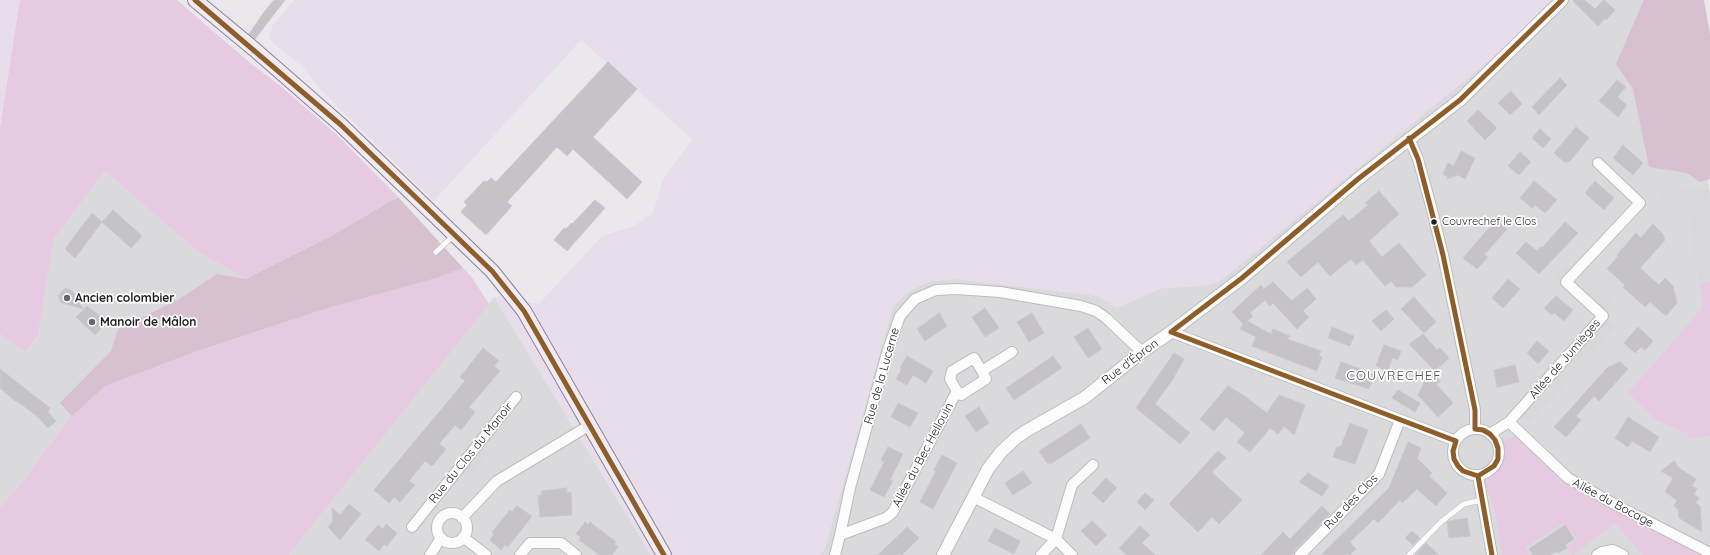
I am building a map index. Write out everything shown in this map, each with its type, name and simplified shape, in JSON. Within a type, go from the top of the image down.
[{"type":"main road","points":[[195,0],[341,125],[489,268],[524,311],[557,366],[664,555]]},
{"type":"street","name":"Rue d'Épron","points":[[942,555],[988,469],[1001,452],[1016,438],[1084,398],[1142,352],[1242,278],[1358,179],[1460,100],[1562,0]]},
{"type":"street","points":[[1410,138],[1430,199],[1443,255],[1475,410],[1475,429]]},
{"type":"street","name":"Allée de Jumièges","points":[[1490,434],[1509,422],[1603,316],[1566,282],[1640,203],[1598,163]]},
{"type":"street","name":"Rue de la Lucerne","points":[[840,535],[850,488],[887,353],[900,316],[915,299],[936,290],[957,289],[1000,292],[1081,306],[1096,311],[1106,318],[1142,352]]},
{"type":"street","points":[[1171,332],[1456,441]]},
{"type":"street","points":[[982,371],[1012,352]]},
{"type":"street","name":"Allée du Bec Hellouin","points":[[974,358],[986,378],[961,395],[957,390],[950,379],[952,371],[974,358]]},
{"type":"street","name":"Allée du Bec Hellouin","points":[[840,535],[886,518],[894,512],[957,390]]},
{"type":"street","name":"Rue du Clos du Manoir","points":[[412,527],[516,397]]},
{"type":"street","name":"Rue des Clos","points":[[1300,555],[1379,474],[1400,420]]},
{"type":"street","name":"Allée du Bocage","points":[[1509,422],[1568,478],[1616,505],[1710,553]]},
{"type":"street","points":[[430,555],[441,538],[450,542],[455,542],[463,538],[466,525],[462,518],[497,482],[590,425]]},
{"type":"street","points":[[1475,429],[1483,430],[1490,434],[1496,440],[1498,448],[1498,459],[1491,469],[1478,476],[1463,471],[1454,459],[1453,451],[1456,441],[1460,435],[1475,429]]},
{"type":"street","points":[[1041,555],[1056,539],[1072,485],[1093,465]]},
{"type":"street","points":[[1478,476],[1492,555]]},
{"type":"street","points":[[973,497],[1056,539],[1072,555]]},
{"type":"street","name":"Rue du Clos du Manoir","points":[[426,508],[440,520]]},
{"type":"street","name":"Rue du Clos du Manoir","points":[[441,538],[438,529],[440,520],[443,516],[451,513],[459,515],[462,518]]},
{"type":"street","points":[[835,555],[840,535]]},
{"type":"street","points":[[463,538],[486,555]]},
{"type":"street","points":[[520,555],[530,543],[561,543],[576,555]]},
{"type":"street","points":[[1597,555],[1602,552],[1613,550],[1623,555]]},
{"type":"lane","points":[[436,252],[454,235]]},
{"type":"lane","points":[[1409,555],[1442,521],[1464,504],[1482,500]]},
{"type":"shaded area","points":[[0,0],[20,0],[0,128]]},
{"type":"shaded area","points":[[20,0],[177,0],[249,62],[283,88],[339,137],[398,197],[333,235],[246,279],[198,252],[105,171],[54,239],[38,336],[26,352],[0,334],[0,128]]},
{"type":"shaded area","points":[[294,0],[1552,0],[1498,53],[1220,281],[1203,286],[1162,288],[1117,308],[1097,296],[957,279],[931,281],[911,290],[893,306],[825,548],[820,555],[651,555],[494,297],[539,304],[602,236],[632,227],[652,214],[658,199],[662,181],[692,139],[581,40],[434,201],[324,93],[302,66],[274,44],[269,36],[273,25]]},
{"type":"shaded area","points":[[1552,0],[1678,0],[1710,193],[1710,555],[820,555],[825,548],[893,306],[911,290],[931,281],[957,279],[1098,296],[1117,308],[1162,288],[1203,286],[1220,281],[1498,53]]},
{"type":"shaded area","points":[[1644,0],[1704,0],[1710,34],[1710,179],[1700,182],[1687,173],[1649,167],[1633,89],[1616,64]]},
{"type":"shaded area","points":[[105,171],[198,252],[246,279],[333,235],[398,197],[463,268],[436,278],[22,483],[0,507],[0,334],[26,352],[38,337],[54,239]]},
{"type":"shaded area","points":[[1708,189],[1710,205],[1710,281],[1699,282],[1689,214],[1665,217],[1662,193]]},
{"type":"shaded area","points":[[398,197],[463,268],[436,278],[321,310],[194,352],[105,386],[72,416],[60,403],[111,351],[118,329],[178,300],[217,274],[246,279],[333,235]]},
{"type":"shaded area","points":[[1565,263],[1572,267],[1559,283],[1552,277]]},
{"type":"shaded area","points":[[463,268],[473,279],[489,304],[289,555],[0,555],[0,507],[22,483],[72,416],[105,386],[194,352],[321,310],[436,278]]},
{"type":"shaded area","points":[[1586,279],[1613,303],[1605,311],[1578,287]]},
{"type":"shaded area","points":[[1710,282],[1710,436],[1690,439],[1687,433],[1656,420],[1628,393],[1703,307],[1700,284]]},
{"type":"shaded area","points":[[494,297],[651,555],[289,555],[348,481]]},
{"type":"shaded area","points":[[1607,319],[1617,327],[1530,422],[1520,415]]},
{"type":"shaded area","points":[[1515,435],[1563,482],[1702,555],[1643,555],[1615,523],[1573,555],[1566,548],[1577,539],[1564,523],[1525,547],[1530,555],[1502,555],[1496,514],[1483,478],[1505,458],[1502,442]]},
{"type":"shaded area","points":[[482,446],[490,453],[468,481],[460,474]]},
{"type":"building","points":[[274,0],[285,0],[255,39],[249,34]]},
{"type":"building","points":[[1584,0],[1595,9],[1604,0],[1615,10],[1598,26],[1573,1]]},
{"type":"building","points":[[608,62],[637,89],[593,137],[642,182],[627,199],[573,149],[567,156],[557,147],[507,202],[512,206],[486,235],[461,212],[467,205],[464,202],[484,181],[487,182],[491,178],[496,182]]},
{"type":"building","points":[[1560,78],[1567,85],[1539,115],[1532,107]]},
{"type":"building","points":[[1617,80],[1626,87],[1617,97],[1627,105],[1618,117],[1599,101]]},
{"type":"building","points":[[1511,91],[1522,104],[1510,115],[1498,103]]},
{"type":"building","points":[[1478,110],[1497,128],[1485,140],[1467,121]]},
{"type":"building","points":[[1576,127],[1589,138],[1569,162],[1564,162],[1554,153]]},
{"type":"building","points":[[1540,129],[1551,139],[1543,148],[1532,138]]},
{"type":"building","points":[[1623,145],[1643,163],[1633,175],[1613,158]]},
{"type":"building","points":[[1461,151],[1475,158],[1465,179],[1458,175],[1447,179],[1448,177],[1443,174],[1448,163],[1454,166]]},
{"type":"building","points":[[1520,152],[1531,162],[1519,175],[1508,166]]},
{"type":"building","points":[[1534,181],[1557,200],[1545,213],[1535,205],[1532,208],[1520,198]]},
{"type":"building","points":[[1595,181],[1614,198],[1604,210],[1585,193]]},
{"type":"building","points":[[1379,191],[1399,214],[1369,241],[1382,257],[1399,243],[1426,275],[1412,287],[1396,287],[1391,281],[1385,286],[1363,260],[1356,265],[1351,259],[1330,276],[1318,262],[1301,277],[1287,262],[1343,215],[1349,221],[1368,205],[1365,203]]},
{"type":"building","points":[[595,200],[605,208],[567,251],[554,240],[564,228],[566,229],[571,223],[572,224]]},
{"type":"building","points":[[113,210],[142,236],[131,248],[102,222]]},
{"type":"building","points":[[92,213],[102,222],[75,258],[65,249]]},
{"type":"building","points":[[1496,220],[1507,229],[1484,255],[1488,257],[1477,269],[1463,258]]},
{"type":"building","points":[[1565,222],[1578,233],[1539,274],[1516,253],[1526,242],[1537,251],[1540,247],[1542,248]]},
{"type":"building","points":[[1653,224],[1663,234],[1665,240],[1640,268],[1659,285],[1665,278],[1673,286],[1677,303],[1666,316],[1650,302],[1645,307],[1623,287],[1625,285],[1607,269],[1636,233],[1641,238]]},
{"type":"building","points":[[1508,279],[1520,289],[1503,308],[1492,298]]},
{"type":"building","points":[[1273,282],[1292,301],[1307,288],[1316,299],[1303,311],[1309,317],[1297,329],[1273,303],[1270,306],[1265,300],[1250,313],[1253,316],[1247,321],[1271,334],[1273,329],[1290,336],[1287,339],[1321,351],[1319,356],[1322,357],[1317,371],[1252,346],[1256,337],[1240,329],[1243,324],[1232,312],[1261,285],[1264,289]]},
{"type":"building","name":"Ancien colombier","points":[[64,289],[69,289],[73,292],[83,309],[61,303],[58,296]]},
{"type":"building","points":[[1556,296],[1573,310],[1564,321],[1554,313],[1552,315],[1544,308]]},
{"type":"building","points":[[1414,297],[1436,322],[1424,333],[1401,309]]},
{"type":"building","name":"Manoir de Mâlon","points":[[87,306],[100,316],[104,316],[104,325],[95,335],[76,317]]},
{"type":"building","points":[[985,308],[999,328],[985,337],[972,317]]},
{"type":"building","points":[[1386,310],[1394,319],[1381,331],[1372,321]]},
{"type":"building","points":[[939,313],[947,326],[925,341],[917,329]]},
{"type":"building","points":[[1032,313],[1044,333],[1029,342],[1017,322]]},
{"type":"building","points":[[1332,327],[1354,336],[1350,346],[1328,338]]},
{"type":"building","points":[[1638,327],[1653,341],[1645,350],[1641,347],[1635,353],[1624,343]]},
{"type":"building","points":[[1088,328],[1102,349],[1088,358],[1074,337]]},
{"type":"building","points":[[1423,334],[1437,350],[1440,348],[1449,358],[1435,371],[1440,382],[1436,384],[1453,403],[1438,417],[1418,395],[1424,383],[1421,377],[1434,370],[1409,344]]},
{"type":"building","points":[[1537,341],[1549,351],[1538,364],[1527,353]]},
{"type":"building","points":[[1384,345],[1401,351],[1398,360],[1392,358],[1388,371],[1376,366]]},
{"type":"building","points":[[483,348],[499,361],[494,366],[500,371],[469,407],[475,412],[461,430],[455,425],[439,444],[446,449],[432,466],[425,461],[409,481],[415,485],[400,502],[394,497],[389,503],[374,490],[465,381],[460,377]]},
{"type":"building","points":[[1174,353],[1184,359],[1173,379],[1155,404],[1190,433],[1180,444],[1136,408]]},
{"type":"building","points":[[907,356],[933,371],[926,383],[913,375],[907,385],[896,379]]},
{"type":"building","points":[[1053,356],[1062,368],[1014,400],[1006,388]]},
{"type":"building","points":[[1341,362],[1375,374],[1369,389],[1335,378]]},
{"type":"building","points":[[1620,362],[1628,369],[1599,401],[1594,396],[1576,416],[1581,420],[1566,437],[1554,427],[1608,367]]},
{"type":"building","points":[[1515,365],[1519,382],[1497,387],[1494,370]]},
{"type":"building","points":[[0,369],[50,408],[48,412],[56,421],[48,428],[39,418],[0,388]]},
{"type":"building","points":[[1228,386],[1267,413],[1279,395],[1305,405],[1294,435],[1284,426],[1278,434],[1270,428],[1250,452],[1237,442],[1245,433],[1226,417],[1214,431],[1200,419]]},
{"type":"building","points":[[1398,390],[1420,403],[1415,412],[1392,398]]},
{"type":"building","points":[[898,403],[918,413],[910,427],[891,417]]},
{"type":"building","points":[[979,407],[989,423],[976,432],[965,416]]},
{"type":"building","points":[[1628,417],[1659,437],[1650,452],[1632,441],[1628,447],[1615,438]]},
{"type":"building","points":[[1350,423],[1368,430],[1355,464],[1333,457],[1336,448],[1341,446]]},
{"type":"building","points":[[1081,424],[1090,438],[1052,463],[1047,463],[1039,451]]},
{"type":"building","points":[[1408,442],[1421,448],[1417,458],[1432,473],[1429,476],[1447,493],[1436,506],[1417,489],[1402,503],[1400,500],[1378,523],[1374,519],[1350,542],[1356,549],[1350,555],[1321,555],[1389,488]]},
{"type":"building","points":[[888,447],[903,454],[890,480],[893,481],[884,497],[870,490],[884,462],[881,460]]},
{"type":"building","points":[[1218,451],[1226,458],[1212,472],[1242,500],[1219,524],[1212,517],[1198,532],[1169,504]]},
{"type":"building","points":[[942,455],[957,463],[933,509],[920,502],[936,471],[934,470]]},
{"type":"building","points":[[1674,461],[1679,468],[1696,479],[1692,486],[1697,489],[1694,494],[1699,498],[1696,503],[1700,506],[1702,532],[1679,518],[1678,509],[1674,506],[1677,500],[1665,492],[1673,478],[1661,471]]},
{"type":"building","points":[[1023,471],[1032,483],[1013,495],[1005,483]]},
{"type":"building","points":[[1308,473],[1329,486],[1322,496],[1299,482]]},
{"type":"building","points":[[1106,478],[1117,488],[1103,503],[1092,493]]},
{"type":"building","points":[[567,488],[567,493],[571,492],[572,515],[540,517],[538,495],[542,495],[541,491]]},
{"type":"building","points":[[1145,493],[1154,500],[1145,510],[1137,502]]},
{"type":"building","points":[[349,504],[361,514],[340,540],[328,527],[333,521],[332,508],[340,515]]},
{"type":"building","points":[[517,506],[532,516],[508,547],[505,545],[501,550],[490,540],[494,534],[492,532],[510,510],[512,512]]},
{"type":"building","points":[[1322,506],[1330,514],[1295,550],[1293,555],[1261,555],[1283,532],[1290,539]]},
{"type":"building","points":[[1467,518],[1470,536],[1449,538],[1447,522]]},
{"type":"building","points":[[1092,521],[1107,535],[1096,546],[1081,531]]},
{"type":"building","points":[[585,522],[588,525],[590,522],[616,542],[614,544],[618,547],[612,555],[599,555],[579,540],[581,537],[576,534]]},
{"type":"building","points":[[386,524],[397,533],[387,546],[384,544],[379,551],[365,540],[378,525],[383,529]]},
{"type":"building","points":[[1565,525],[1574,539],[1565,545],[1567,548],[1550,555],[1533,555],[1529,549]]},
{"type":"building","points":[[1140,526],[1150,535],[1142,543],[1155,555],[1127,555],[1119,548]]},
{"type":"building","points":[[907,527],[919,538],[902,555],[878,555]]},
{"type":"building","points":[[995,528],[1020,541],[1014,554],[988,541]]},
{"type":"building","points":[[1412,531],[1420,538],[1413,545],[1405,538]]},
{"type":"building","points":[[1426,543],[1439,555],[1415,555]]},
{"type":"transit line","points":[[195,0],[341,125],[492,271],[524,311],[664,555]]},
{"type":"transit line","points":[[1171,332],[1242,278],[1358,179],[1460,100],[1562,0]]},
{"type":"transit line","points":[[1409,138],[1418,159],[1443,255],[1475,410],[1475,429],[1483,430],[1490,434],[1495,440],[1498,448],[1498,459],[1494,466],[1478,476]]},
{"type":"transit line","points":[[1171,332],[1456,441],[1453,451],[1454,459],[1458,466],[1463,471],[1478,476]]},
{"type":"transit line","points":[[1478,476],[1492,555]]},
{"type":"place","name":"Couvrechef le Clos","points":[[1434,222]]},
{"type":"place","name":"Ancien colombier","points":[[67,298]]},
{"type":"place","name":"Manoir de Mâlon","points":[[92,322]]},
{"type":"district","name":"COUVRECHEF","points":[[1394,376]]}]
